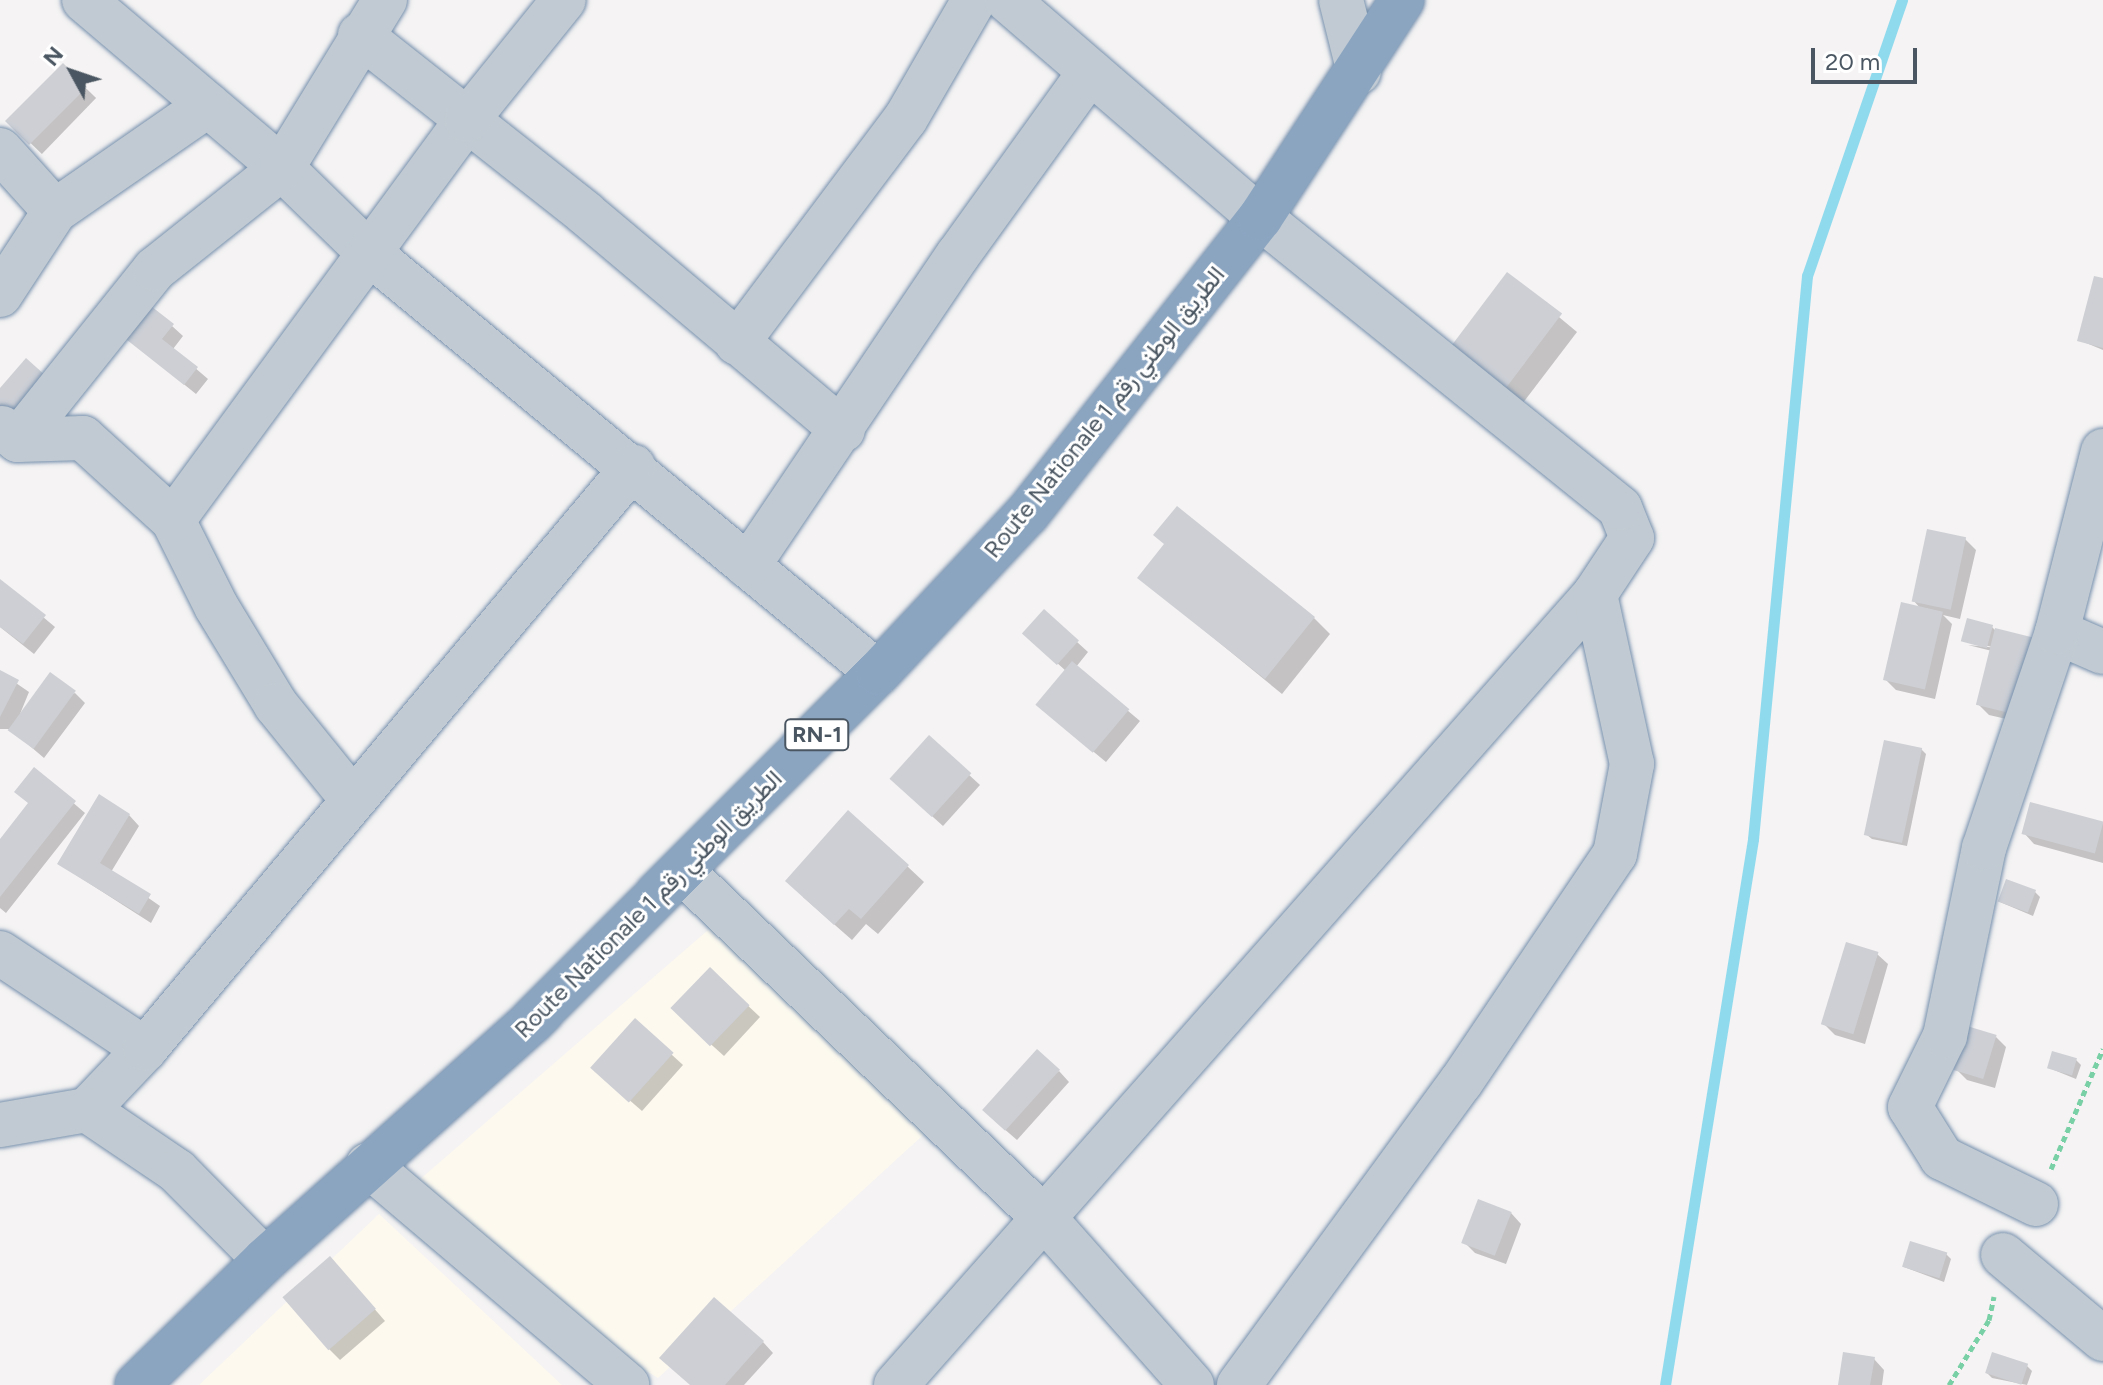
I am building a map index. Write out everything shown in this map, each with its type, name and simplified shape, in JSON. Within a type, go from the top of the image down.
[{"type":"highway","name":"Route Nationale الطريق الوطني رقم 1","points":[[137,1385],[368,1165],[532,1021],[878,673],[1027,514],[1260,218],[1359,72],[1402,0]]},
{"type":"street","points":[[84,0],[282,168],[368,252],[633,467],[878,673]]},
{"type":"street","points":[[9,433],[155,269],[282,168],[360,35],[385,0]]},
{"type":"street","points":[[173,520],[467,120],[564,0]]},
{"type":"street","points":[[737,343],[906,118],[974,0]]},
{"type":"street","points":[[896,1385],[1046,1220],[1595,594],[1632,538],[1620,508],[1260,218],[1007,0]]},
{"type":"street","points":[[1341,0],[1359,72]]},
{"type":"street","points":[[360,35],[843,430]]},
{"type":"street","points":[[748,566],[843,430],[958,255],[1090,72]]},
{"type":"street","points":[[0,295],[55,211],[208,105]]},
{"type":"street","points":[[0,150],[55,211]]},
{"type":"street","points":[[9,433],[83,438],[173,520],[216,606],[276,705],[353,800]]},
{"type":"street","points":[[2036,1204],[1942,1158],[1910,1107],[1945,1036],[1984,848],[2057,632],[2103,451]]},
{"type":"street","points":[[0,1125],[87,1110],[145,1049],[633,467]]},
{"type":"street","points":[[1239,1385],[1461,1082],[1615,854],[1632,764],[1595,594]]},
{"type":"street","points":[[2057,632],[2103,652]]},
{"type":"street","points":[[683,872],[1046,1220],[1192,1385]]},
{"type":"street","points":[[0,953],[145,1049]]},
{"type":"street","points":[[87,1110],[177,1171],[265,1260]]},
{"type":"street","points":[[368,1165],[627,1385]]},
{"type":"street","points":[[2003,1255],[2103,1339]]},
{"type":"shaded area","points":[[744,899],[958,1103],[658,1378],[572,1326],[418,1181]]},
{"type":"shaded area","points":[[379,1214],[562,1385],[199,1385]]},
{"type":"building","points":[[63,63],[87,87],[29,145],[5,121]]},
{"type":"building","points":[[1507,272],[1562,314],[1506,388],[1451,346]]},
{"type":"building","points":[[2094,276],[2103,278],[2103,348],[2077,341]]},
{"type":"building","points":[[147,303],[174,324],[162,339],[198,367],[184,385],[122,336]]},
{"type":"building","points":[[26,358],[46,376],[10,417],[0,408],[0,388]]},
{"type":"building","points":[[1177,506],[1315,617],[1265,679],[1137,578],[1164,544],[1153,535]]},
{"type":"building","points":[[1927,529],[1966,537],[1951,610],[1912,601]]},
{"type":"building","points":[[0,579],[46,615],[23,644],[0,627]]},
{"type":"building","points":[[1901,602],[1943,612],[1925,690],[1883,680]]},
{"type":"building","points":[[1044,609],[1079,640],[1057,665],[1022,634]]},
{"type":"building","points":[[1967,618],[1993,625],[1987,648],[1961,641]]},
{"type":"building","points":[[1995,628],[2036,638],[2017,715],[1976,705]]},
{"type":"building","points":[[1072,661],[1129,709],[1093,753],[1035,705]]},
{"type":"building","points":[[0,670],[19,680],[0,717]]},
{"type":"building","points":[[50,672],[76,691],[34,749],[8,730]]},
{"type":"building","points":[[929,735],[971,773],[932,817],[890,779]]},
{"type":"building","points":[[1884,740],[1922,748],[1902,843],[1864,835]]},
{"type":"building","points":[[34,767],[76,801],[0,897],[0,839],[28,803],[14,792]]},
{"type":"building","points":[[99,794],[130,814],[100,863],[151,894],[139,914],[57,864]]},
{"type":"building","points":[[2030,802],[2103,822],[2095,854],[2021,834]]},
{"type":"building","points":[[848,810],[909,865],[861,919],[849,909],[834,925],[785,881]]},
{"type":"building","points":[[2006,879],[2036,890],[2028,912],[1998,902]]},
{"type":"building","points":[[1846,942],[1879,952],[1853,1034],[1821,1024]]},
{"type":"building","points":[[710,967],[750,1005],[710,1046],[670,1008]]},
{"type":"building","points":[[635,1018],[674,1053],[629,1103],[590,1068]]},
{"type":"building","points":[[1967,1026],[1997,1035],[1983,1079],[1954,1070]]},
{"type":"building","points":[[1037,1049],[1060,1070],[1005,1131],[982,1110]]},
{"type":"building","points":[[2052,1051],[2077,1058],[2072,1075],[2047,1068]]},
{"type":"building","points":[[1478,1199],[1512,1212],[1495,1256],[1461,1243]]},
{"type":"building","points":[[1910,1241],[1947,1252],[1939,1278],[1902,1267]]},
{"type":"building","points":[[330,1256],[376,1309],[328,1350],[282,1297]]},
{"type":"building","points":[[714,1297],[764,1341],[725,1385],[690,1385],[659,1358]]},
{"type":"building","points":[[1843,1352],[1875,1357],[1870,1385],[1838,1385]]},
{"type":"building","points":[[1992,1352],[2028,1364],[2021,1385],[1985,1373]]},
{"type":"waterway","points":[[1665,1385],[1753,839],[1807,276],[1902,0]]}]
